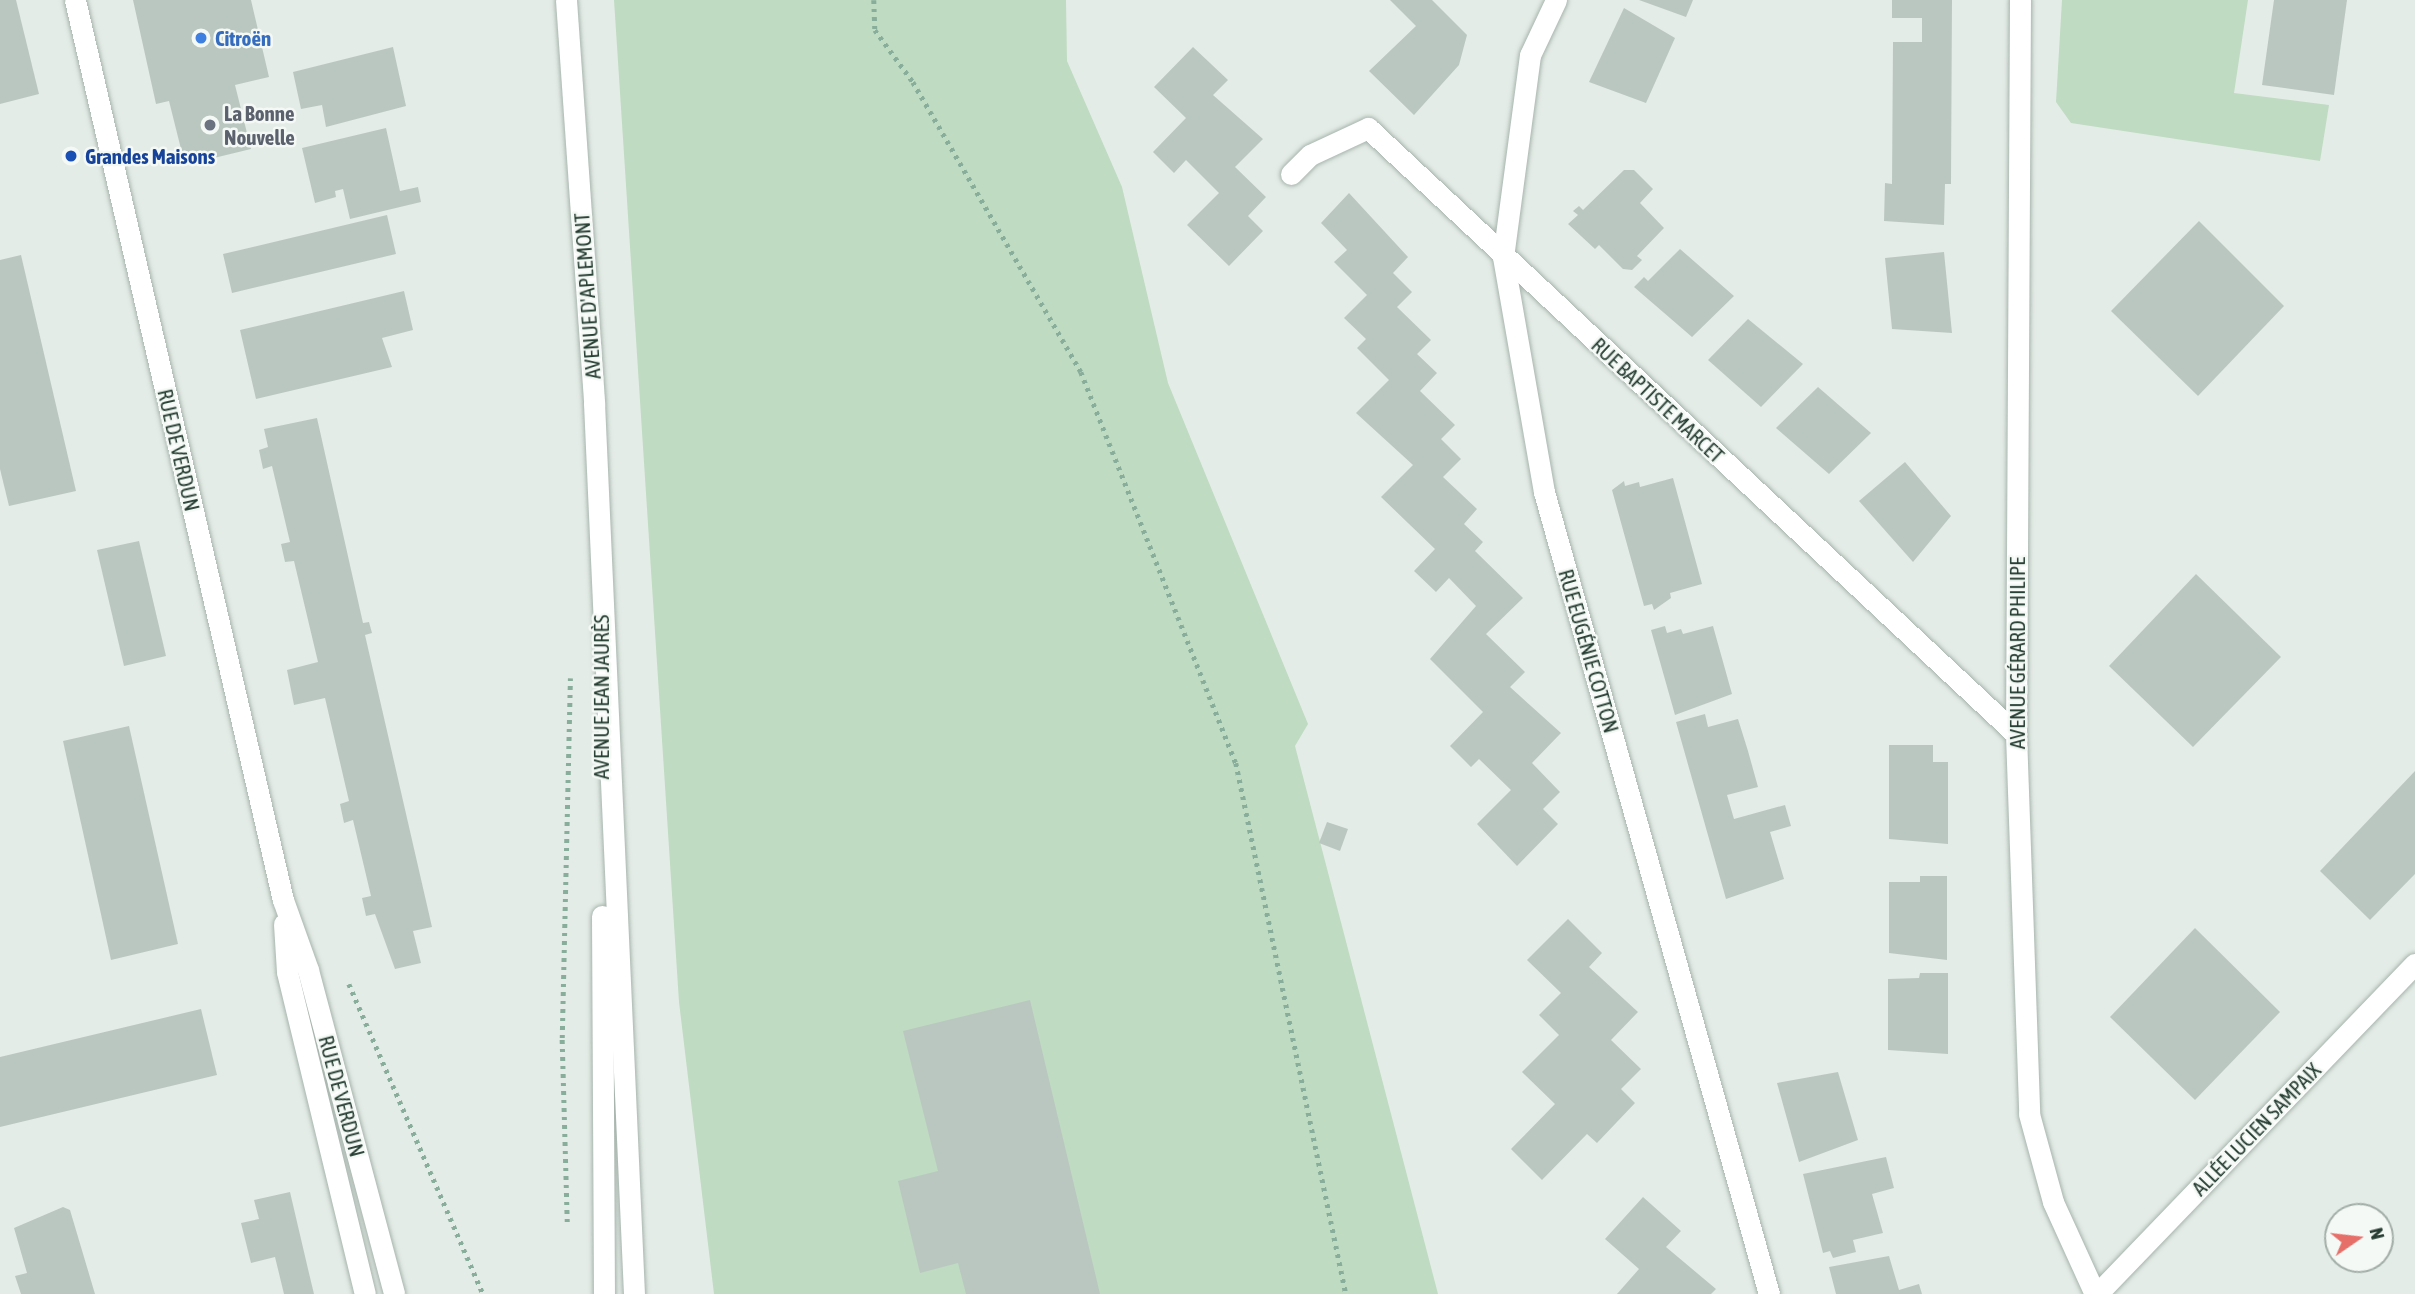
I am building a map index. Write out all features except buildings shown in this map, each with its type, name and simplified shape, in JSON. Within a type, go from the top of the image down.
[{"type":"street","name":"RUE DE VERDUN","points":[[75,0],[283,901],[308,970],[394,1294]]},
{"type":"street","name":"AVENUE D'APLEMONT","points":[[566,0],[594,403],[601,592]]},
{"type":"street","name":"RUE EUGÉNIE COTTON","points":[[1556,0],[1530,55],[1503,257],[1544,492],[1769,1294]]},
{"type":"street","name":"AVENUE GÉRARD PHILIPE","points":[[2020,0],[2016,734],[2029,1114],[2053,1202],[2096,1294]]},
{"type":"street","name":"RUE BAPTISTE MARCET","points":[[1291,174],[1310,155],[1368,128],[2016,734]]},
{"type":"street","name":"AVENUE JEAN JAURÈS","points":[[601,592],[604,1294]]},
{"type":"street","name":"AVENUE JEAN JAURÈS","points":[[601,592],[634,1294]]},
{"type":"street","name":"RUE DE VERDUN","points":[[283,901],[287,972],[365,1294]]},
{"type":"street","name":"ALLÉE LUCIEN SAMPAIX","points":[[2096,1294],[2415,964]]},
{"type":"path","points":[[874,0],[875,30],[913,82],[1081,372],[1236,763],[1346,1294]]},
{"type":"path","points":[[568,1227],[562,1038],[570,674]]},
{"type":"path","points":[[308,970],[341,965],[483,1294]]},
{"type":"green space","points":[[614,0],[1066,0],[1067,61],[1122,187],[1168,383],[1308,724],[1295,746],[1438,1294],[714,1294],[679,1002]]},
{"type":"green space","points":[[2062,0],[2248,0],[2234,93],[2329,105],[2320,161],[2071,123],[2056,102]]},
{"type":"place","name":"Citroën","points":[[201,38]]},
{"type":"place","name":"La Bonne Nouvelle","points":[[210,125]]},
{"type":"place","name":"Grandes Maisons","points":[[71,156]]}]
